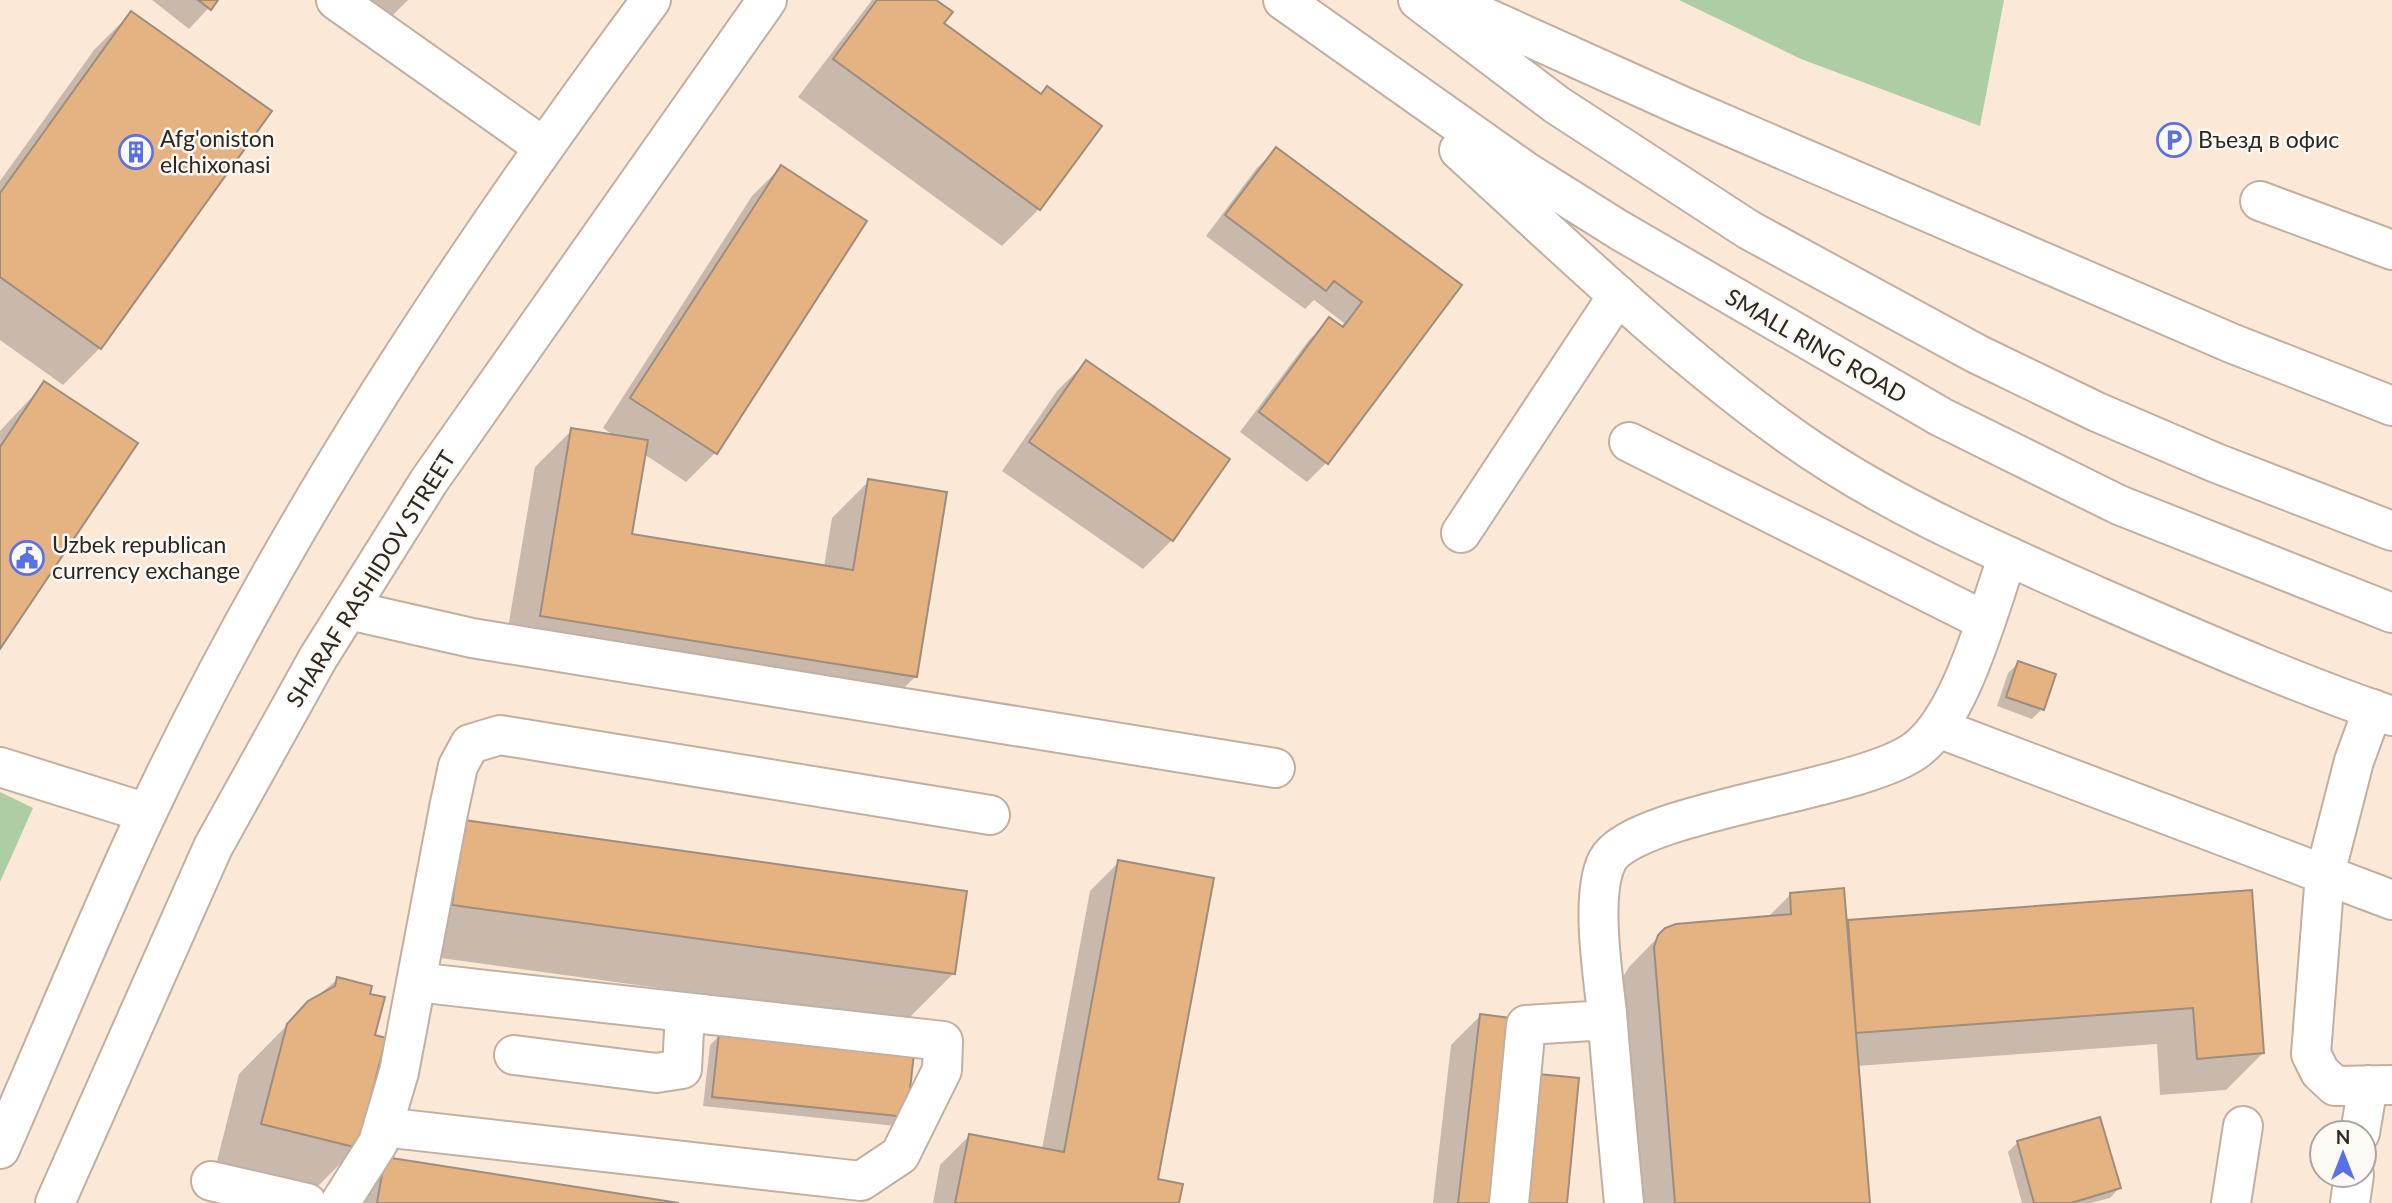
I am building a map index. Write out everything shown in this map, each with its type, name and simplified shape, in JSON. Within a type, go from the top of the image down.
[{"type":"main road","points":[[336,0],[542,146]]},
{"type":"main road","points":[[0,1149],[147,813],[244,624],[349,441],[542,146],[651,0]]},
{"type":"main road","name":"SHARAF RASHIDOV STREET","points":[[55,1203],[213,847],[318,658],[429,481],[767,0]]},
{"type":"main road","name":"SMALL RING ROAD","points":[[1283,0],[1525,171],[1711,285],[1941,417],[2060,478],[2179,530],[2392,613]]},
{"type":"main road","points":[[1418,0],[1557,105],[1749,230],[1978,354],[2096,412],[2216,463],[2392,531]]},
{"type":"main road","points":[[1447,0],[1682,106],[2231,343],[2392,406]]},
{"type":"main road","points":[[1344,44],[1618,295],[1703,369],[1783,430],[1856,478],[2008,556],[2237,657],[2382,713],[2354,761],[2325,874],[2311,1054],[2320,1072],[2335,1086],[2380,1085],[2366,1119]]},
{"type":"main road","points":[[2293,188],[2260,201],[2392,250]]},
{"type":"main road","points":[[1461,533],[1618,295]]},
{"type":"main road","points":[[1629,442],[1985,621]]},
{"type":"main road","points":[[1624,1203],[1598,917],[1606,863],[1614,850],[1623,843],[1688,819],[1775,798],[1880,766],[1916,751],[1938,728],[1953,704],[2008,556]]},
{"type":"main road","points":[[349,610],[472,638],[1275,768]]},
{"type":"main road","points":[[1938,728],[2392,900]]},
{"type":"main road","points":[[340,1203],[378,1143],[399,1072],[458,765],[470,744],[500,735],[990,815]]},
{"type":"main road","points":[[0,767],[147,813]]},
{"type":"main road","points":[[383,1127],[860,1181],[900,1155],[942,1070],[943,1041],[416,982]]},
{"type":"main road","points":[[514,1055],[656,1073],[682,1069],[685,1012]]},
{"type":"main road","points":[[1509,1203],[1527,1025],[1607,1020]]},
{"type":"main road","points":[[2231,1203],[2243,1126]]},
{"type":"main road","points":[[211,1181],[307,1203]]},
{"type":"green space","points":[[1679,0],[2004,0],[1980,126],[1801,59]]},
{"type":"green space","points":[[0,792],[33,808],[0,882]]},
{"type":"building","points":[[198,0],[218,0],[211,10]]},
{"type":"building","points":[[877,0],[936,0],[953,12],[944,23],[1041,94],[1047,86],[1102,126],[1040,210],[833,59]]},
{"type":"building","name":"Afg'oniston elchixonasi","points":[[131,11],[272,111],[101,349],[0,277],[0,193]]},
{"type":"building","points":[[1276,147],[1462,285],[1328,464],[1259,412],[1329,317],[1343,327],[1362,302],[1334,281],[1326,291],[1225,215]]},
{"type":"building","points":[[781,165],[867,221],[717,454],[630,398]]},
{"type":"building","points":[[1086,360],[1230,459],[1173,541],[1029,442]]},
{"type":"building","points":[[44,381],[138,443],[0,649],[0,447]]},
{"type":"building","points":[[571,428],[648,440],[632,534],[853,570],[868,479],[947,492],[917,677],[540,616]]},
{"type":"building","points":[[2018,661],[2056,674],[2044,710],[2006,697]]},
{"type":"building","points":[[464,820],[967,891],[955,974],[452,905]]},
{"type":"building","points":[[1118,860],[1214,878],[1158,1179],[1183,1184],[1179,1203],[955,1203],[969,1134],[1064,1152]]},
{"type":"building","points":[[1844,888],[1870,1203],[1675,1203],[1654,947],[1658,935],[1665,928],[1676,924],[1791,914],[1790,893]]},
{"type":"building","points":[[2252,890],[2264,1053],[2197,1059],[2193,1008],[1856,1033],[1848,920]]},
{"type":"building","points":[[337,977],[372,986],[370,994],[385,997],[375,1035],[386,1038],[358,1148],[261,1124],[287,1024],[308,1001],[335,986]]},
{"type":"building","points":[[1480,1014],[1518,1019],[1496,1203],[1458,1203]]},
{"type":"building","points":[[719,1033],[914,1053],[907,1117],[712,1097]]},
{"type":"building","points":[[1538,1074],[1579,1078],[1567,1203],[1526,1203]]},
{"type":"building","points":[[2100,1117],[2121,1188],[2071,1203],[2034,1203],[2017,1141]]},
{"type":"building","points":[[385,1157],[679,1203],[377,1203]]},
{"type":"place","name":"Въезд в офис","points":[[2174,140]]},
{"type":"place","name":"Afg'oniston elchixonasi","points":[[136,152]]},
{"type":"place","name":"Uzbek republican currency exchange","points":[[27,558]]}]
